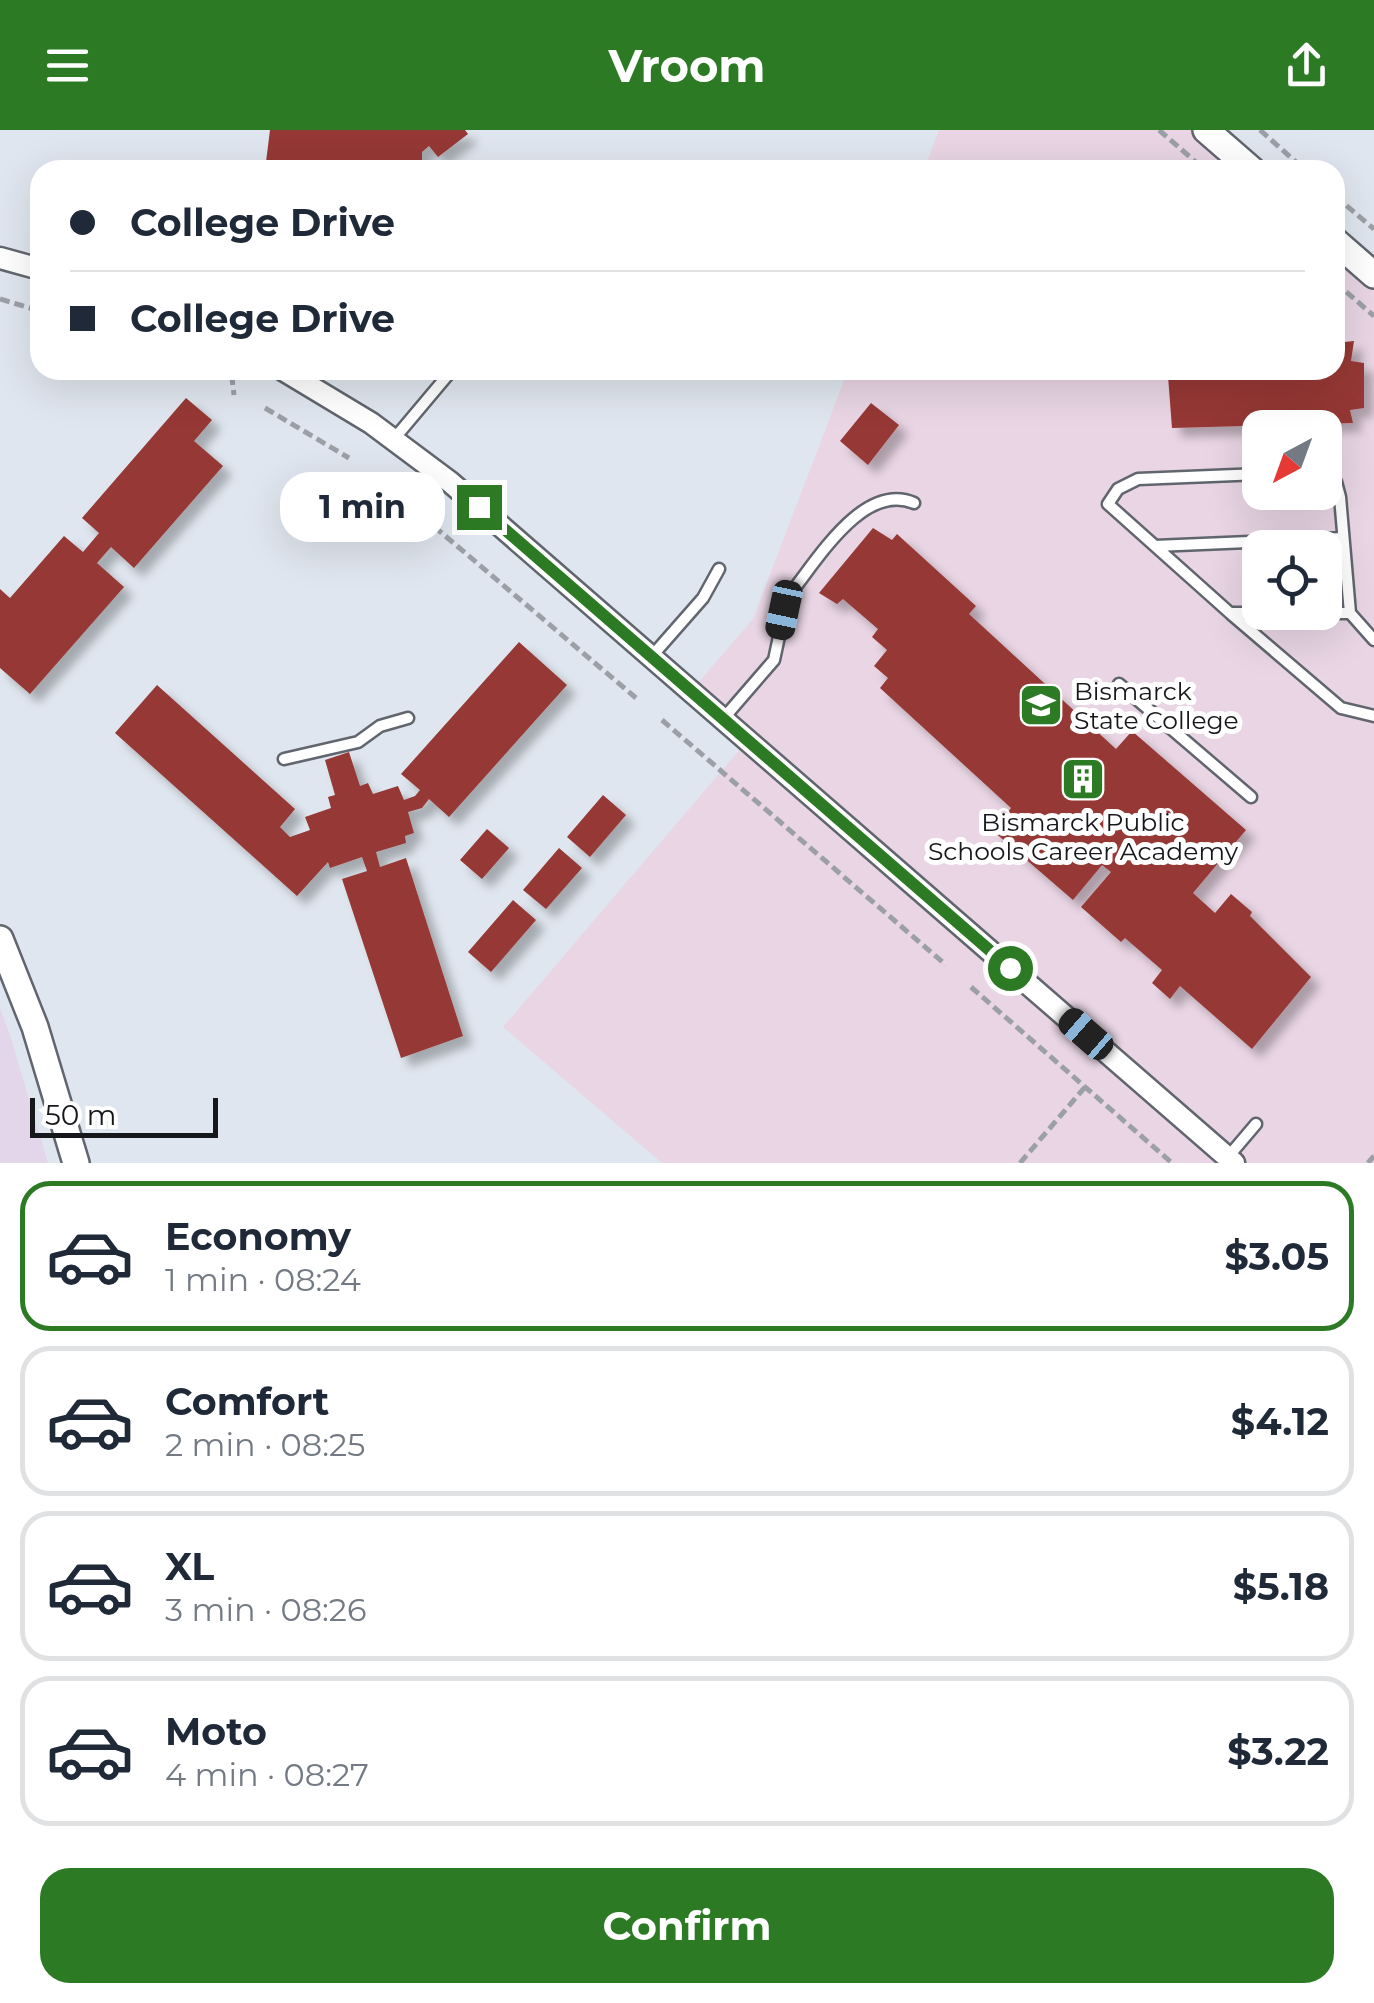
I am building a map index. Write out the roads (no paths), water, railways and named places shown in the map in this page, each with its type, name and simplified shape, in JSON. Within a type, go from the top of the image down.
[{"type":"street","points":[[1206,130],[1240,160]]},
{"type":"street","points":[[1345,250],[1374,275]]},
{"type":"street","points":[[0,258],[30,266]]},
{"type":"street","points":[[299,380],[394,439],[437,471],[1231,1160]]},
{"type":"street","points":[[0,939],[34,1027],[76,1163]]},
{"type":"lane","points":[[394,439],[444,380]]},
{"type":"lane","points":[[1242,475],[1138,478],[1118,489],[1108,504],[1341,708],[1374,716]]},
{"type":"lane","points":[[723,719],[774,660],[787,599],[856,514],[878,500],[900,497],[914,503]]},
{"type":"lane","points":[[1341,510],[1350,613],[1374,640]]},
{"type":"lane","points":[[1156,546],[1343,538]]},
{"type":"lane","points":[[652,656],[703,598],[718,568]]},
{"type":"lane","points":[[1230,613],[1350,613]]},
{"type":"lane","points":[[1119,684],[1250,797]]},
{"type":"lane","points":[[284,760],[358,742],[380,726],[408,718]]},
{"type":"lane","points":[[1231,1160],[1256,1124]]},
{"type":"place","name":"Bismarck State College","points":[[1041,705]]},
{"type":"place","name":"Bismarck Public Schools Career Academy","points":[[1083,779]]}]
